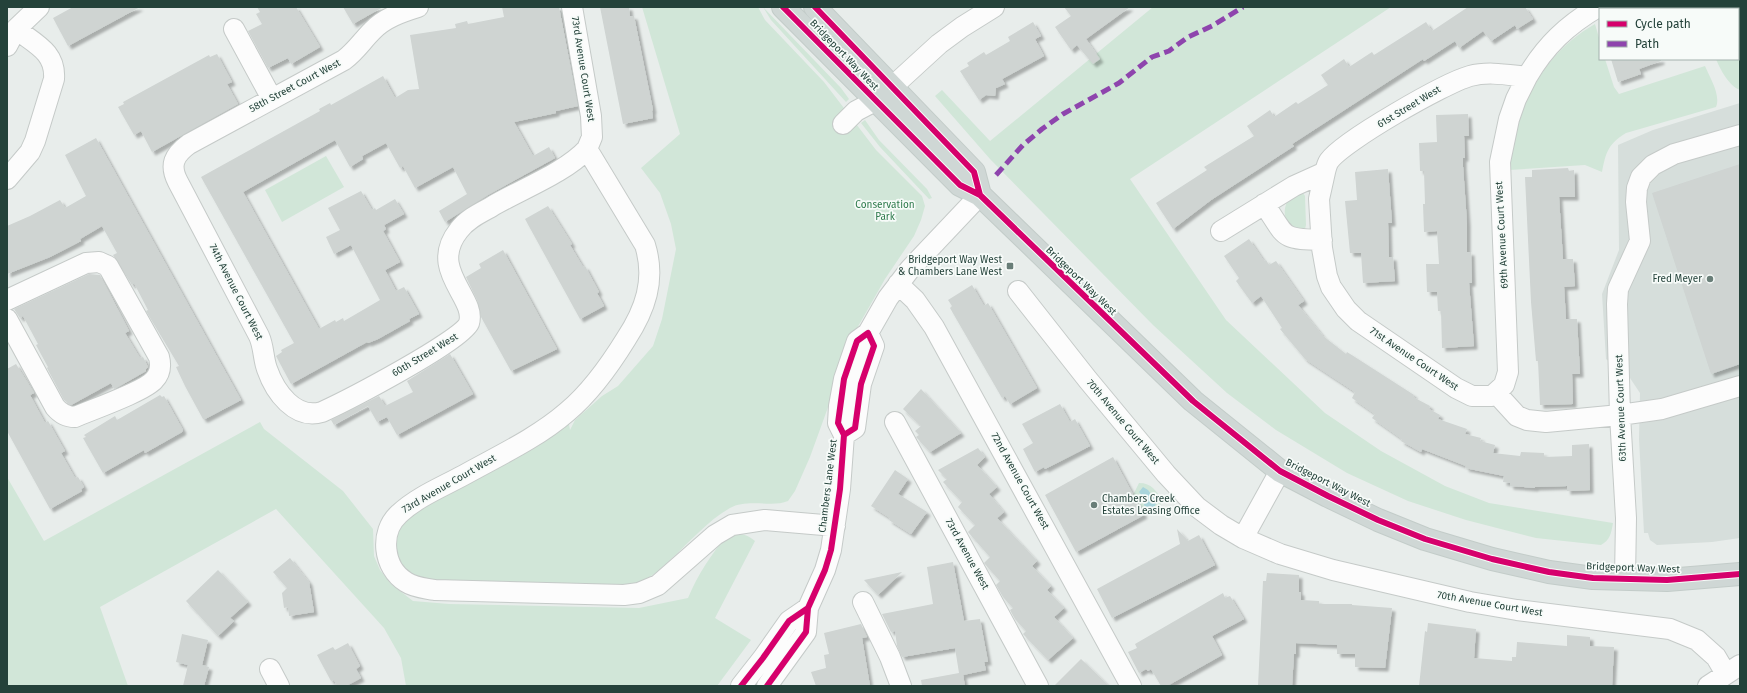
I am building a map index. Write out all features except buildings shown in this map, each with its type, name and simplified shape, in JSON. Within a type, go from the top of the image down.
[{"type":"main road","name":"Bridgeport Way West","points":[[783,7],[960,185],[980,195],[1193,401],[1280,471],[1378,520],[1425,539],[1492,559],[1549,572],[1593,578],[1667,580],[1740,574]]},
{"type":"main road","name":"Bridgeport Way West","points":[[815,7],[974,172],[980,195]]},
{"type":"street","points":[[7,46],[16,29],[39,7]]},
{"type":"street","name":"58th Street Court West","points":[[172,166],[175,157],[189,144],[351,55],[378,24],[398,14],[418,7]]},
{"type":"street","name":"73rd Avenue Court West","points":[[572,7],[592,122],[592,137],[586,149],[639,234],[647,251],[650,266],[649,291],[641,313],[623,345],[594,385],[567,413],[531,438],[418,500],[397,515],[390,526],[385,539],[386,550],[395,570],[401,578],[410,584],[435,590],[624,595],[639,593],[658,585],[715,535],[732,525],[765,520],[835,526]]},
{"type":"street","points":[[843,124],[856,111],[875,101],[939,44],[962,26],[994,7]]},
{"type":"street","points":[[1527,77],[1536,61],[1551,43],[1577,19],[1598,7]]},
{"type":"street","points":[[7,179],[30,152],[35,141],[54,79],[53,62],[48,54],[16,29]]},
{"type":"street","points":[[234,29],[272,99]]},
{"type":"street","name":"61st Street West","points":[[1325,172],[1329,160],[1343,148],[1369,130],[1455,81],[1484,73],[1527,77]]},
{"type":"street","name":"69th Avenue Court West","points":[[1496,393],[1504,385],[1506,380],[1508,361],[1500,162],[1508,119],[1527,77]]},
{"type":"street","name":"63th Avenue Court West","points":[[1625,579],[1626,518],[1620,415],[1617,304],[1618,289],[1640,241],[1636,218],[1636,194],[1639,182],[1646,171],[1660,160],[1674,154],[1740,134]]},
{"type":"street","name":"60th Street West","points":[[302,412],[314,414],[333,406],[440,348],[459,335],[468,324],[469,314],[449,267],[449,251],[455,234],[474,217],[556,171],[586,149]]},
{"type":"street","name":"74th Avenue Court West","points":[[172,166],[178,182],[259,336],[270,376],[287,402],[302,412]]},
{"type":"street","points":[[1221,231],[1294,186],[1325,172]]},
{"type":"street","name":"71st Avenue Court West","points":[[1325,172],[1319,199],[1322,240],[1327,276],[1346,308],[1358,321],[1463,392],[1478,397],[1486,397],[1496,393]]},
{"type":"street","name":"Chambers Lane West","points":[[767,686],[806,632],[808,608],[825,570],[835,526],[840,489],[844,435],[855,428],[861,384],[874,346],[868,333],[898,284],[980,195]]},
{"type":"street","points":[[1264,204],[1287,237],[1295,239],[1322,240]]},
{"type":"street","points":[[7,300],[86,263],[102,262],[108,266],[158,356],[161,365],[159,373],[150,384],[75,417],[69,417],[55,407],[7,320]]},
{"type":"street","name":"72nd Avenue Court West","points":[[898,284],[915,300],[934,327],[1131,686]]},
{"type":"street","name":"70th Avenue Court West","points":[[1018,291],[1088,380],[1166,474],[1197,507],[1221,525],[1243,538],[1280,554],[1333,570],[1470,602],[1517,610],[1670,629],[1688,635],[1697,640],[1716,657],[1733,669]]},
{"type":"street","points":[[1496,393],[1517,416],[1527,420],[1546,422],[1620,415],[1678,406],[1740,386]]},
{"type":"street","name":"73rd Avenue West","points":[[895,422],[1038,686]]},
{"type":"street","points":[[1243,538],[1280,471]]},
{"type":"street","points":[[863,602],[890,657],[901,686]]},
{"type":"street","points":[[741,686],[789,621],[808,608]]},
{"type":"street","points":[[1708,686],[1733,669]]},
{"type":"shaded area","points":[[1740,103],[1740,538],[1712,542],[1657,545],[1650,540],[1648,533],[1644,533],[1639,439],[1640,393],[1630,378],[1606,359],[1602,294],[1619,250],[1618,145],[1653,130]]},
{"type":"green space","name":"Conservation Park","points":[[642,7],[758,7],[765,20],[824,82],[876,150],[922,196],[925,206],[921,220],[914,236],[885,279],[856,330],[810,457],[795,491],[788,501],[775,504],[752,503],[737,505],[730,508],[706,525],[654,574],[630,584],[617,586],[424,581],[408,578],[394,554],[401,519],[567,413],[570,430],[575,420],[602,396],[618,386],[653,346],[662,319],[676,249],[671,224],[660,193],[641,168],[680,134]]},
{"type":"green space","points":[[763,7],[841,88],[849,99],[846,102],[771,20]]},
{"type":"green space","points":[[1153,7],[1391,7],[1130,179],[1226,320],[1325,413],[1381,451],[1445,486],[1489,503],[1613,523],[1610,536],[1604,543],[1601,545],[1536,538],[1466,520],[1408,501],[1347,473],[1276,430],[1227,393],[1153,325],[990,159],[935,96],[942,90],[990,141]]},
{"type":"green space","points":[[1740,7],[1740,90],[1732,85],[1722,72],[1716,60],[1739,60],[1739,8],[1700,8]]},
{"type":"green space","points":[[1595,24],[1599,38],[1599,60],[1605,60],[1614,87],[1619,94],[1705,66],[1716,92],[1716,107],[1626,133],[1615,141],[1609,149],[1602,172],[1585,165],[1509,170],[1510,153],[1519,120],[1534,87],[1554,58],[1566,45]]},
{"type":"green space","points":[[865,120],[879,140],[927,189],[932,198],[929,199],[880,147],[861,123]]},
{"type":"green space","points":[[326,156],[344,187],[282,222],[265,190]]},
{"type":"green space","points":[[1303,193],[1305,196],[1306,225],[1305,229],[1301,230],[1288,222],[1285,210],[1288,199]]},
{"type":"green space","points":[[260,422],[264,429],[343,491],[373,529],[374,556],[380,570],[391,584],[413,601],[449,604],[639,608],[688,598],[705,565],[727,535],[742,534],[755,541],[715,618],[751,640],[717,686],[406,686],[401,658],[384,628],[276,509],[100,607],[128,686],[7,686],[7,477],[44,541]]},
{"type":"green space","points":[[1139,483],[1150,486],[1156,491],[1163,501],[1154,510],[1143,514],[1133,495]]},
{"type":"water","points":[[1143,487],[1148,490],[1157,502],[1153,509],[1149,510],[1144,505],[1144,498],[1139,492]]},
{"type":"marked path","points":[[996,175],[1023,145],[1063,114],[1119,83],[1152,57],[1169,51],[1188,37],[1212,26],[1243,7]]},
{"type":"cycle path","points":[[783,7],[960,185],[980,195],[1193,401],[1280,471],[1378,520],[1425,539],[1492,559],[1549,572],[1593,578],[1667,580],[1740,574]]},
{"type":"cycle path","points":[[815,7],[974,172],[980,195]]},
{"type":"cycle path","points":[[767,686],[806,632],[808,608],[825,570],[831,550],[840,489],[844,435],[838,423],[844,379],[857,341],[868,333],[874,346],[861,384],[855,428],[844,435]]},
{"type":"cycle path","points":[[741,686],[789,621],[808,608]]},
{"type":"place","name":"Bridgeport Way West & Chambers Lane West","points":[[1010,266]]},
{"type":"place","name":"Fred Meyer","points":[[1710,279]]},
{"type":"place","name":"Chambers Creek Estates Leasing Office","points":[[1094,505]]}]
